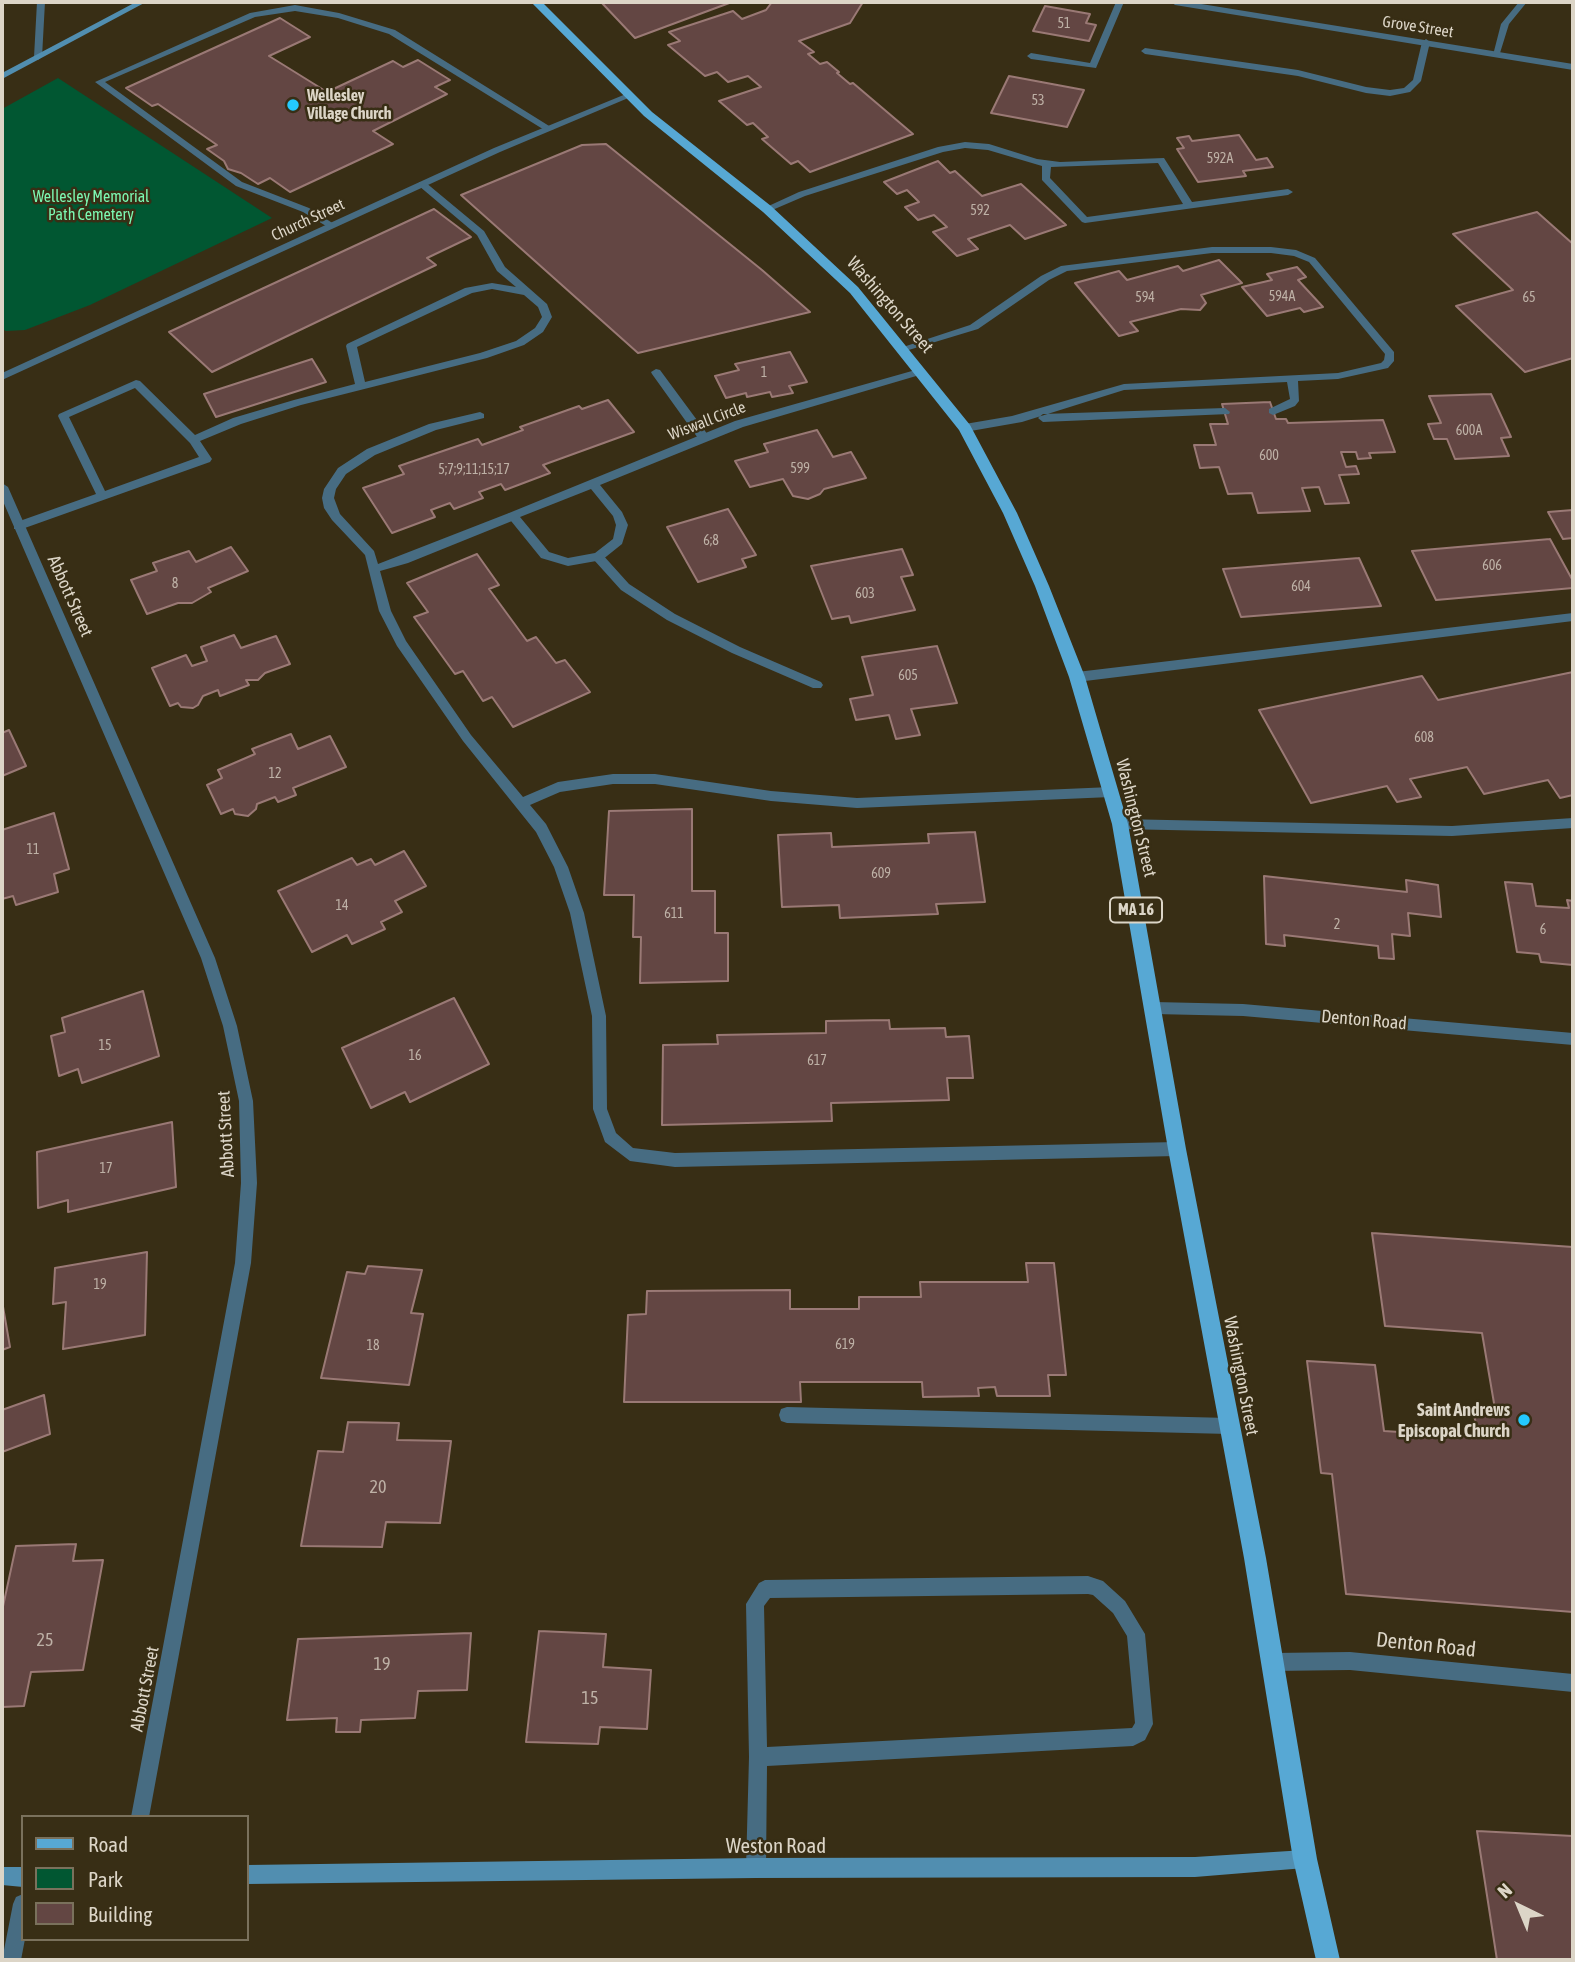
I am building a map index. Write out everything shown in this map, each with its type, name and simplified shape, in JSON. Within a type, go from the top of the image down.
[{"type":"main road","points":[[2,75],[142,2]]},
{"type":"main road","name":"Washington Street","points":[[536,2],[648,114],[766,209],[854,290],[965,428],[1026,549],[1077,677],[1120,824],[1177,1150],[1273,1662],[1305,1859],[1328,1960]]},
{"type":"main road","name":"Weston Road","points":[[248,1875],[756,1868],[1195,1867],[1305,1859]]},
{"type":"main road","points":[[2,1877],[21,1877]]},
{"type":"street","points":[[38,57],[41,2]]},
{"type":"street","points":[[1031,56],[1093,66],[1120,2]]},
{"type":"street","name":"Grove Street","points":[[1175,2],[1573,67]]},
{"type":"street","points":[[1496,53],[1506,23],[1523,2]]},
{"type":"street","points":[[331,226],[306,210],[239,184],[99,82],[253,15],[295,8],[339,16],[392,32],[549,129]]},
{"type":"street","points":[[1144,51],[1298,73],[1366,90],[1390,93],[1407,90],[1417,81],[1426,42]]},
{"type":"street","name":"Church Street","points":[[2,377],[422,184],[629,96]]},
{"type":"street","points":[[766,209],[802,194],[940,149],[965,145],[989,147],[1047,164],[1161,160],[1189,206]]},
{"type":"street","points":[[1047,164],[1045,178],[1085,220],[1288,192]]},
{"type":"street","points":[[194,440],[237,421],[453,365],[520,343],[539,330],[548,317],[543,306],[501,269],[481,233],[422,184]]},
{"type":"street","points":[[902,349],[974,327],[1045,278],[1065,268],[1212,250],[1271,250],[1296,253],[1312,260],[1390,354],[1389,361],[1384,366],[1338,376],[1124,387],[1015,419],[965,428]]},
{"type":"street","points":[[361,387],[351,346],[469,290],[502,287],[531,295]]},
{"type":"street","points":[[2,364],[15,371]]},
{"type":"street","points":[[656,372],[704,438]]},
{"type":"street","name":"Wiswall Circle","points":[[374,569],[404,561],[704,438],[779,411],[919,372]]},
{"type":"street","points":[[1273,411],[1283,409],[1295,399],[1292,379]]},
{"type":"street","points":[[18,526],[206,459],[194,440],[136,383],[63,416],[102,496]]},
{"type":"street","points":[[1015,419],[1225,412]]},
{"type":"street","points":[[480,416],[433,427],[371,452],[342,471],[328,498],[330,508],[362,543],[374,569],[385,611],[401,643],[467,738],[521,803],[552,847],[570,889],[599,1016],[600,1109],[603,1125],[610,1137],[630,1154],[675,1160],[1177,1150]]},
{"type":"street","points":[[513,516],[545,555],[568,562],[598,557],[618,541],[622,525],[618,515],[593,484]]},
{"type":"street","name":"Abbott Street","points":[[2,487],[208,958],[230,1026],[246,1101],[249,1183],[243,1263],[141,1815]]},
{"type":"street","points":[[598,557],[625,587],[671,617],[736,650],[817,685]]},
{"type":"street","points":[[1077,677],[1573,617]]},
{"type":"street","points":[[521,803],[558,787],[613,779],[677,781],[771,796],[857,803],[1111,792]]},
{"type":"street","points":[[1120,824],[1452,831],[1573,823]]},
{"type":"street","name":"Denton Road","points":[[1154,1008],[1243,1010],[1573,1039]]},
{"type":"street","points":[[787,1415],[1229,1426]]},
{"type":"street","points":[[756,1868],[758,1757],[755,1604],[765,1590],[1088,1585],[1107,1594],[1136,1634],[1144,1724],[1139,1734],[1133,1737],[758,1757]]},
{"type":"street","name":"Denton Road","points":[[1273,1662],[1350,1661],[1573,1683]]},
{"type":"street","points":[[11,1960],[21,1913]]},
{"type":"green space","name":"Wellesley Memorial Path Cemetery","points":[[58,78],[272,218],[90,305],[25,330],[6,331],[2,329],[2,109]]},
{"type":"building","points":[[601,2],[732,2],[635,38]]},
{"type":"building","points":[[772,2],[863,2],[850,23],[799,41],[814,52],[808,54],[820,64],[827,62],[850,84],[853,83],[913,134],[810,172],[798,161],[791,164],[762,139],[768,137],[753,123],[747,125],[719,101],[761,87],[748,76],[728,82],[717,72],[705,76],[668,45],[680,41],[669,32],[733,11],[742,19],[766,10]]},
{"type":"building","points":[[1045,6],[1090,14],[1086,23],[1096,25],[1089,41],[1033,31]]},
{"type":"building","name":"Wellesley Village Church","points":[[280,18],[310,37],[269,56],[327,92],[393,61],[403,67],[418,60],[450,80],[435,87],[447,94],[373,131],[393,144],[290,192],[270,178],[258,184],[241,173],[228,169],[224,161],[207,149],[217,145],[158,104],[152,106],[126,88]]},
{"type":"building","points":[[1009,76],[1084,90],[1067,127],[991,113]]},
{"type":"building","points":[[1239,135],[1256,160],[1267,158],[1273,167],[1243,171],[1246,176],[1198,182],[1177,149],[1184,148],[1177,138],[1189,136],[1192,141]]},
{"type":"building","points":[[606,144],[810,312],[638,353],[461,195],[582,145]]},
{"type":"building","points":[[938,161],[950,173],[955,171],[982,196],[1021,184],[1066,225],[1025,239],[1010,225],[968,239],[978,249],[957,256],[933,232],[947,227],[934,215],[918,220],[905,207],[919,202],[907,190],[897,194],[884,182]]},
{"type":"building","points":[[434,209],[471,237],[427,258],[436,265],[212,372],[169,332]]},
{"type":"building","points":[[1537,212],[1573,244],[1573,358],[1525,372],[1456,306],[1513,290],[1453,234]]},
{"type":"building","points":[[1219,260],[1242,283],[1201,295],[1206,303],[1200,310],[1181,309],[1130,322],[1138,331],[1119,336],[1075,283],[1119,271],[1127,280],[1178,266],[1183,271]]},
{"type":"building","points":[[1297,267],[1306,277],[1298,280],[1323,307],[1304,312],[1300,308],[1267,316],[1242,287],[1272,280],[1267,274]]},
{"type":"building","points":[[790,352],[807,382],[789,386],[793,393],[772,397],[770,392],[747,397],[746,393],[726,398],[715,376],[739,370],[735,364]]},
{"type":"building","points":[[312,359],[326,382],[216,417],[204,394]]},
{"type":"building","points":[[1491,394],[1511,437],[1501,438],[1509,456],[1455,459],[1447,439],[1434,439],[1428,424],[1441,423],[1429,396]]},
{"type":"building","points":[[608,400],[634,432],[543,465],[550,473],[505,490],[501,484],[479,492],[483,498],[454,509],[450,503],[431,510],[435,517],[392,533],[363,488],[404,474],[399,466],[478,439],[482,445],[523,430],[520,427],[579,406],[582,409]]},
{"type":"building","points":[[1270,402],[1276,419],[1286,419],[1288,423],[1383,420],[1395,452],[1369,453],[1371,458],[1358,459],[1356,452],[1341,452],[1346,467],[1356,466],[1359,474],[1339,475],[1349,503],[1325,504],[1319,487],[1302,488],[1310,511],[1258,513],[1252,493],[1228,494],[1219,467],[1200,468],[1194,445],[1216,445],[1210,424],[1228,424],[1222,404]]},
{"type":"building","points":[[817,430],[833,457],[851,452],[866,478],[824,489],[820,494],[808,499],[793,496],[783,479],[750,487],[735,461],[768,452],[764,444]]},
{"type":"building","points":[[728,509],[756,555],[742,559],[746,567],[698,582],[667,527]]},
{"type":"building","points":[[1573,510],[1573,538],[1563,539],[1548,512]]},
{"type":"building","points":[[1550,539],[1573,581],[1573,588],[1436,600],[1412,551]]},
{"type":"building","points":[[231,547],[248,571],[208,588],[211,592],[192,603],[178,603],[147,614],[131,580],[157,571],[153,563],[189,551],[196,562]]},
{"type":"building","points":[[902,549],[913,575],[901,577],[915,610],[851,623],[849,616],[832,619],[811,566]]},
{"type":"building","points":[[477,554],[499,585],[489,589],[527,641],[536,637],[556,663],[565,660],[590,692],[513,727],[492,697],[483,701],[463,671],[455,674],[414,617],[428,612],[407,583]]},
{"type":"building","points":[[1359,558],[1381,606],[1241,617],[1223,569]]},
{"type":"building","points":[[234,635],[241,648],[276,636],[290,664],[265,673],[258,680],[246,680],[249,685],[220,696],[218,690],[203,696],[193,708],[181,707],[178,703],[170,706],[152,668],[186,655],[192,666],[207,661],[201,647]]},
{"type":"building","points":[[937,646],[957,703],[911,709],[920,735],[896,739],[889,715],[856,720],[850,699],[873,695],[862,657]]},
{"type":"building","points":[[1573,672],[1573,795],[1560,798],[1548,780],[1484,794],[1467,767],[1410,779],[1421,797],[1397,802],[1387,786],[1311,803],[1259,710],[1422,676],[1438,700]]},
{"type":"building","points":[[9,730],[26,766],[2,776],[2,733]]},
{"type":"building","points":[[291,734],[298,749],[330,736],[346,767],[293,788],[296,795],[278,802],[275,797],[257,804],[256,809],[248,816],[235,814],[233,809],[221,814],[207,785],[222,778],[218,770],[255,754],[252,749]]},
{"type":"building","points":[[692,809],[692,891],[715,891],[715,933],[728,933],[728,981],[640,983],[641,937],[633,937],[634,895],[604,895],[609,811]]},
{"type":"building","points":[[54,813],[69,869],[54,874],[58,892],[16,905],[13,896],[2,899],[2,830]]},
{"type":"building","points":[[975,832],[985,902],[936,904],[938,914],[840,918],[839,905],[782,907],[778,835],[831,833],[832,847],[929,843],[928,834]]},
{"type":"building","points":[[404,851],[426,886],[395,901],[402,912],[381,922],[385,929],[352,944],[347,935],[312,952],[278,891],[352,858],[357,865],[371,859],[375,865]]},
{"type":"building","points":[[1264,876],[1407,892],[1406,880],[1438,885],[1441,917],[1408,913],[1410,936],[1392,934],[1394,959],[1379,958],[1378,946],[1284,935],[1285,946],[1266,944]]},
{"type":"building","points":[[1505,882],[1532,884],[1536,906],[1569,908],[1567,900],[1573,901],[1573,965],[1541,962],[1539,954],[1517,952]]},
{"type":"building","points":[[143,991],[159,1056],[82,1083],[78,1069],[59,1076],[51,1036],[65,1032],[62,1018]]},
{"type":"building","points":[[454,998],[489,1064],[410,1102],[405,1092],[371,1108],[342,1048]]},
{"type":"building","points":[[889,1020],[890,1029],[945,1028],[946,1037],[969,1036],[973,1078],[947,1078],[949,1100],[831,1103],[832,1121],[662,1125],[663,1045],[718,1044],[717,1035],[826,1033],[826,1021]]},
{"type":"building","points":[[172,1122],[176,1187],[68,1212],[68,1200],[38,1208],[37,1152]]},
{"type":"building","name":"Saint Andrews Episcopal Church","points":[[1372,1233],[1573,1247],[1573,1612],[1346,1594],[1332,1474],[1321,1473],[1307,1361],[1375,1365],[1384,1431],[1478,1437],[1473,1408],[1495,1409],[1482,1333],[1385,1326]]},
{"type":"building","points":[[147,1252],[145,1335],[63,1349],[66,1302],[53,1304],[55,1268]]},
{"type":"building","points":[[1026,1263],[1054,1263],[1066,1375],[1048,1375],[1050,1396],[997,1396],[995,1387],[978,1388],[979,1396],[923,1397],[922,1382],[800,1382],[801,1402],[624,1402],[628,1315],[646,1314],[647,1291],[790,1290],[790,1309],[859,1309],[859,1297],[921,1297],[920,1282],[1028,1282]]},
{"type":"building","points":[[368,1266],[422,1270],[411,1313],[423,1314],[409,1385],[321,1378],[347,1272],[365,1274]]},
{"type":"building","points":[[2,1301],[10,1347],[2,1350]]},
{"type":"building","points":[[44,1395],[50,1434],[2,1452],[2,1410]]},
{"type":"building","points":[[348,1422],[399,1423],[397,1440],[451,1441],[440,1523],[386,1522],[382,1547],[301,1546],[318,1451],[343,1452]]},
{"type":"building","points":[[76,1544],[73,1561],[103,1560],[83,1670],[31,1672],[24,1706],[2,1707],[2,1611],[16,1546]]},
{"type":"building","points":[[539,1631],[606,1634],[603,1667],[651,1670],[647,1729],[600,1727],[598,1744],[526,1742]]},
{"type":"building","points":[[471,1633],[467,1690],[418,1691],[415,1718],[361,1720],[360,1732],[336,1732],[337,1718],[287,1720],[298,1639]]},
{"type":"building","points":[[1477,1831],[1573,1836],[1573,1960],[1497,1960]]},
{"type":"place","name":"Wellesley Village Church","points":[[293,105]]},
{"type":"place","name":"Saint Andrews Episcopal Church","points":[[1524,1420]]}]
